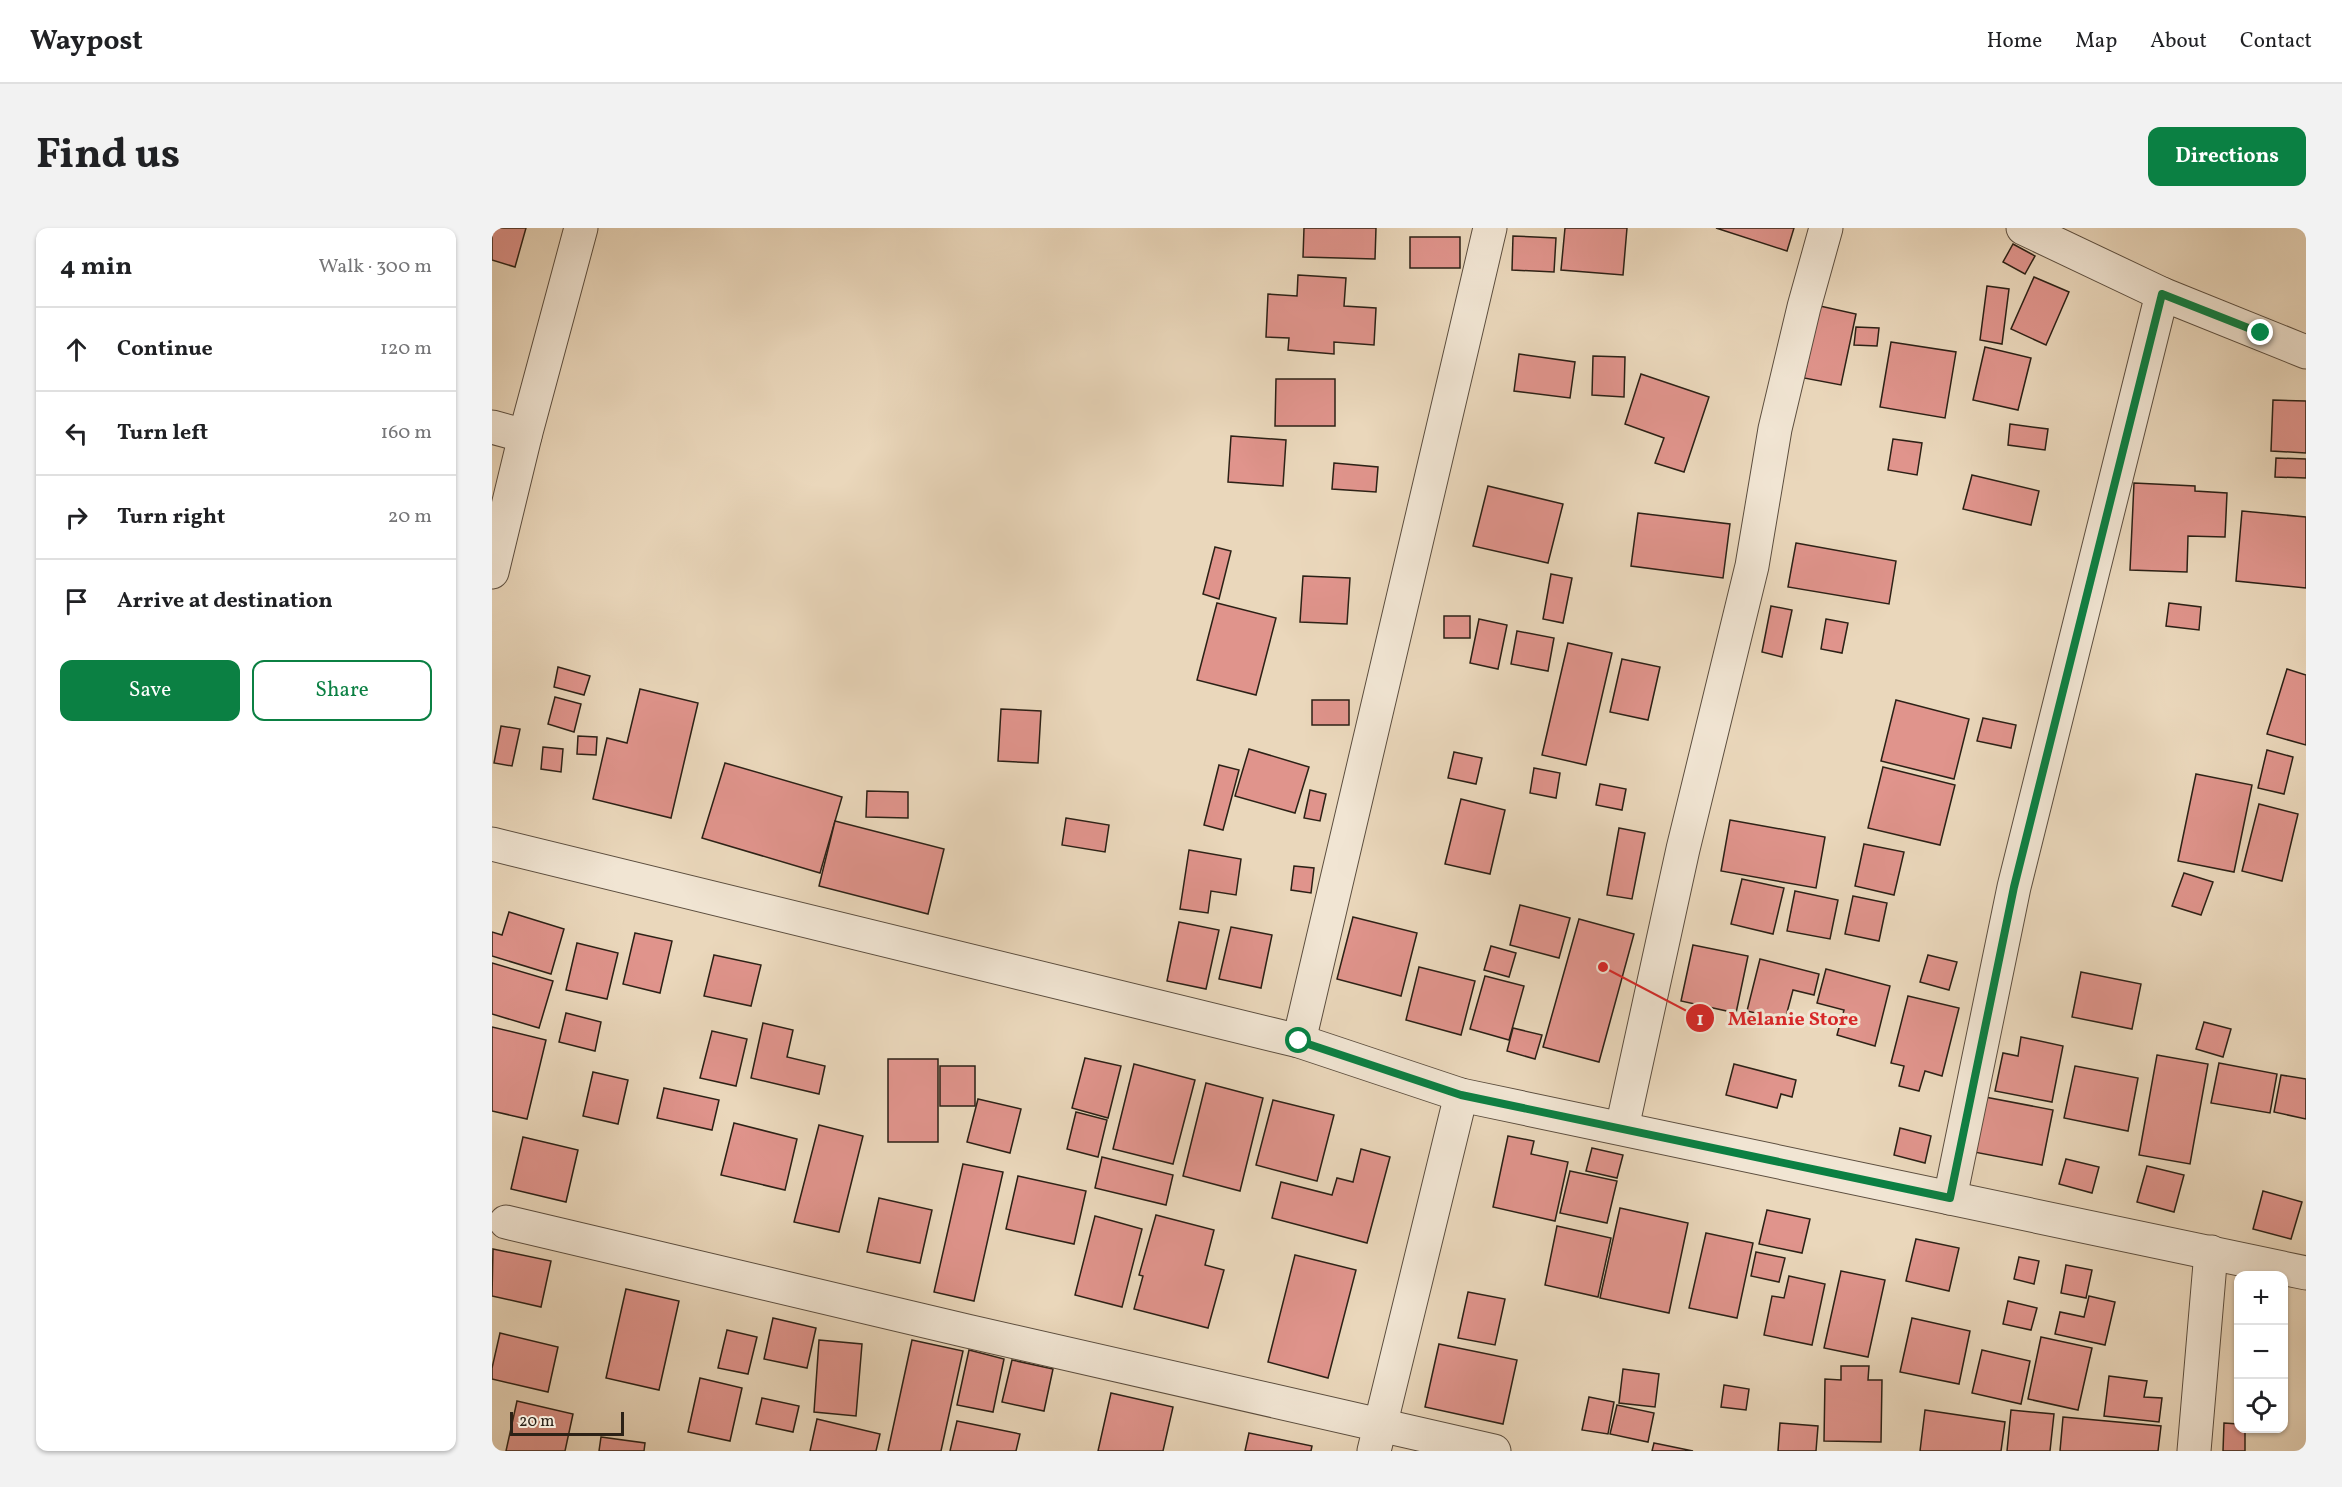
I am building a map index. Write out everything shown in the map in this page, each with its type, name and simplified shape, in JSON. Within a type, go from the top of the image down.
[{"type":"street","points":[[492,572],[525,436],[581,228]]},
{"type":"street","points":[[1299,1041],[1490,228]]},
{"type":"street","points":[[1622,1128],[1683,849],[1752,566],[1775,429],[1804,307],[1827,228]]},
{"type":"street","points":[[2023,228],[2162,294],[2306,352]]},
{"type":"street","points":[[1950,1198],[2014,887],[2162,294]]},
{"type":"street","points":[[492,427],[525,436]]},
{"type":"street","points":[[492,844],[1299,1041],[1461,1095],[2211,1252],[2306,1274]]},
{"type":"street","points":[[1377,1438],[1461,1095]]},
{"type":"street","points":[[506,1222],[968,1331],[1377,1438],[1494,1451]]},
{"type":"street","points":[[2194,1451],[2211,1252]]},
{"type":"building","points":[[492,228],[526,228],[515,267],[492,260]]},
{"type":"building","points":[[1304,228],[1376,228],[1375,259],[1303,257]]},
{"type":"building","points":[[1565,228],[1627,228],[1623,275],[1561,270]]},
{"type":"building","points":[[1716,228],[1794,228],[1787,251]]},
{"type":"building","points":[[1513,236],[1556,238],[1554,272],[1512,270]]},
{"type":"building","points":[[1410,237],[1460,237],[1460,268],[1410,268]]},
{"type":"building","points":[[2013,244],[2035,256],[2025,274],[2003,262]]},
{"type":"building","points":[[1298,275],[1346,278],[1344,306],[1376,308],[1374,345],[1334,342],[1334,354],[1288,350],[1289,338],[1266,337],[1268,294],[1297,296]]},
{"type":"building","points":[[2034,277],[2069,292],[2046,345],[2011,329]]},
{"type":"building","points":[[1987,286],[2009,289],[2002,344],[1980,340]]},
{"type":"building","points":[[1820,306],[1856,314],[1841,385],[1804,378]]},
{"type":"building","points":[[1856,327],[1879,328],[1877,346],[1854,345]]},
{"type":"building","points":[[1891,342],[1956,352],[1945,418],[1880,407]]},
{"type":"building","points":[[1985,347],[2031,358],[2018,410],[1973,400]]},
{"type":"building","points":[[1519,354],[1575,362],[1570,398],[1514,391]]},
{"type":"building","points":[[1593,356],[1625,357],[1624,397],[1592,395]]},
{"type":"building","points":[[1641,374],[1709,397],[1684,472],[1655,463],[1664,438],[1625,424]]},
{"type":"building","points":[[1276,379],[1335,379],[1335,426],[1275,426]]},
{"type":"building","points":[[2273,400],[2306,401],[2306,453],[2271,451]]},
{"type":"building","points":[[2010,424],[2048,429],[2045,450],[2008,445]]},
{"type":"building","points":[[1231,436],[1286,440],[1283,486],[1228,482]]},
{"type":"building","points":[[1893,439],[1922,443],[1917,475],[1888,470]]},
{"type":"building","points":[[2276,458],[2306,459],[2306,478],[2275,477]]},
{"type":"building","points":[[1334,463],[1378,467],[1376,492],[1332,489]]},
{"type":"building","points":[[1972,475],[2039,491],[2031,525],[1963,509]]},
{"type":"building","points":[[2134,483],[2195,486],[2195,491],[2227,493],[2225,537],[2188,536],[2187,572],[2130,570]]},
{"type":"building","points":[[1488,486],[1563,504],[1548,563],[1473,546]]},
{"type":"building","points":[[2242,511],[2306,517],[2306,588],[2236,581]]},
{"type":"building","points":[[1638,513],[1730,524],[1723,578],[1631,566]]},
{"type":"building","points":[[1796,543],[1896,561],[1889,604],[1788,587]]},
{"type":"building","points":[[1215,547],[1231,551],[1219,599],[1203,594]]},
{"type":"building","points":[[1551,574],[1572,578],[1563,623],[1543,619]]},
{"type":"building","points":[[1303,576],[1350,578],[1347,624],[1300,622]]},
{"type":"building","points":[[1217,603],[1276,618],[1256,695],[1197,680]]},
{"type":"building","points":[[2169,603],[2201,607],[2199,630],[2166,626]]},
{"type":"building","points":[[1771,606],[1792,610],[1782,657],[1762,652]]},
{"type":"building","points":[[1444,616],[1470,616],[1470,638],[1444,638]]},
{"type":"building","points":[[1479,619],[1507,625],[1498,669],[1470,663]]},
{"type":"building","points":[[1826,619],[1848,623],[1842,653],[1821,649]]},
{"type":"building","points":[[1517,631],[1554,638],[1548,671],[1511,664]]},
{"type":"building","points":[[1568,643],[1612,653],[1586,765],[1542,755]]},
{"type":"building","points":[[1622,659],[1660,667],[1648,720],[1610,712]]},
{"type":"building","points":[[558,667],[590,676],[584,695],[554,687]]},
{"type":"building","points":[[2287,669],[2306,675],[2306,745],[2267,734]]},
{"type":"building","points":[[640,689],[698,703],[671,818],[593,799],[607,738],[627,743]]},
{"type":"building","points":[[555,697],[581,704],[574,732],[548,724]]},
{"type":"building","points":[[1312,700],[1349,700],[1349,725],[1312,725]]},
{"type":"building","points":[[1896,700],[1969,719],[1954,779],[1881,761]]},
{"type":"building","points":[[1001,709],[1041,711],[1038,763],[998,761]]},
{"type":"building","points":[[1983,718],[2016,725],[2011,748],[1977,741]]},
{"type":"building","points":[[501,726],[520,729],[512,766],[494,763]]},
{"type":"building","points":[[578,736],[597,737],[596,755],[577,754]]},
{"type":"building","points":[[543,747],[563,749],[561,772],[541,769]]},
{"type":"building","points":[[1249,749],[1309,767],[1295,813],[1235,796]]},
{"type":"building","points":[[2267,750],[2293,757],[2284,794],[2258,788]]},
{"type":"building","points":[[1454,752],[1482,758],[1476,784],[1448,778]]},
{"type":"building","points":[[725,763],[842,797],[820,873],[702,838]]},
{"type":"building","points":[[1219,765],[1239,770],[1223,830],[1204,825]]},
{"type":"building","points":[[1883,767],[1955,785],[1940,845],[1868,828]]},
{"type":"building","points":[[1534,768],[1560,773],[1556,798],[1530,793]]},
{"type":"building","points":[[2196,774],[2252,785],[2234,872],[2178,861]]},
{"type":"building","points":[[1600,784],[1626,789],[1622,810],[1596,805]]},
{"type":"building","points":[[1310,790],[1326,794],[1320,821],[1304,818]]},
{"type":"building","points":[[867,791],[908,792],[908,818],[866,817]]},
{"type":"building","points":[[1461,799],[1505,810],[1490,874],[1445,864]]},
{"type":"building","points":[[2259,804],[2298,814],[2282,881],[2242,871]]},
{"type":"building","points":[[1066,818],[1109,825],[1105,852],[1062,845]]},
{"type":"building","points":[[1730,820],[1825,837],[1816,888],[1721,871]]},
{"type":"building","points":[[835,821],[944,849],[928,914],[819,886]]},
{"type":"building","points":[[1619,828],[1645,833],[1632,899],[1607,895]]},
{"type":"building","points":[[1864,844],[1904,852],[1894,895],[1855,886]]},
{"type":"building","points":[[1189,850],[1241,859],[1236,895],[1211,891],[1208,913],[1180,909]]},
{"type":"building","points":[[1294,866],[1314,868],[1311,893],[1291,890]]},
{"type":"building","points":[[2184,873],[2213,882],[2201,915],[2172,906]]},
{"type":"building","points":[[1742,879],[1784,888],[1773,934],[1731,924]]},
{"type":"building","points":[[1795,891],[1838,900],[1830,939],[1787,931]]},
{"type":"building","points":[[1853,896],[1887,903],[1879,941],[1845,934]]},
{"type":"building","points":[[1520,905],[1570,918],[1559,958],[1510,945]]},
{"type":"building","points":[[509,912],[564,929],[551,974],[492,956],[492,932],[502,935]]},
{"type":"building","points":[[1353,917],[1417,933],[1401,996],[1337,979]]},
{"type":"building","points":[[1579,919],[1634,934],[1599,1062],[1543,1047]]},
{"type":"building","points":[[1179,922],[1219,930],[1206,989],[1167,981]]},
{"type":"building","points":[[1231,927],[1272,935],[1261,988],[1219,979]]},
{"type":"building","points":[[635,933],[672,941],[660,993],[623,984]]},
{"type":"building","points":[[577,943],[618,953],[607,999],[566,990]]},
{"type":"building","points":[[1693,945],[1748,956],[1736,1013],[1681,1001]]},
{"type":"building","points":[[1491,946],[1516,953],[1509,977],[1484,970]]},
{"type":"building","points":[[714,955],[761,965],[751,1006],[704,996]]},
{"type":"building","points":[[1928,955],[1957,962],[1949,990],[1920,982]]},
{"type":"building","points":[[1760,959],[1819,974],[1814,995],[1793,990],[1785,1020],[1747,1011]]},
{"type":"building","points":[[492,963],[553,981],[539,1028],[492,1014]]},
{"type":"building","points":[[1419,967],[1475,981],[1461,1035],[1406,1020]]},
{"type":"building","points":[[1826,969],[1890,986],[1875,1046],[1837,1035],[1844,1010],[1817,1003]]},
{"type":"building","points":[[2081,972],[2141,984],[2132,1029],[2072,1017]]},
{"type":"building","points":[[1485,976],[1524,986],[1509,1040],[1470,1029]]},
{"type":"building","points":[[1908,996],[1959,1008],[1942,1076],[1925,1071],[1919,1091],[1899,1086],[1904,1066],[1891,1063]]},
{"type":"building","points":[[566,1013],[601,1022],[595,1051],[559,1042]]},
{"type":"building","points":[[2204,1022],[2231,1029],[2223,1057],[2196,1049]]},
{"type":"building","points":[[763,1023],[793,1030],[787,1057],[825,1066],[819,1094],[751,1078]]},
{"type":"building","points":[[492,1027],[546,1040],[527,1119],[492,1111]]},
{"type":"building","points":[[1513,1028],[1542,1035],[1535,1059],[1507,1051]]},
{"type":"building","points":[[712,1031],[747,1039],[736,1086],[700,1078]]},
{"type":"building","points":[[2021,1037],[2063,1046],[2052,1102],[1995,1091],[2003,1053],[2018,1056]]},
{"type":"building","points":[[2157,1055],[2208,1064],[2190,1164],[2139,1155]]},
{"type":"building","points":[[1085,1058],[1121,1066],[1108,1118],[1072,1108]]},
{"type":"building","points":[[888,1059],[938,1059],[938,1142],[888,1142]]},
{"type":"building","points":[[2219,1063],[2277,1074],[2270,1113],[2211,1103]]},
{"type":"building","points":[[1134,1064],[1195,1080],[1173,1164],[1113,1149]]},
{"type":"building","points":[[1734,1064],[1796,1080],[1792,1097],[1781,1094],[1777,1108],[1726,1095]]},
{"type":"building","points":[[940,1066],[975,1066],[975,1106],[940,1106]]},
{"type":"building","points":[[2075,1066],[2138,1078],[2128,1131],[2064,1118]]},
{"type":"building","points":[[593,1072],[628,1080],[618,1124],[583,1116]]},
{"type":"building","points":[[2281,1075],[2306,1079],[2306,1119],[2274,1112]]},
{"type":"building","points":[[1206,1083],[1263,1098],[1240,1191],[1183,1176]]},
{"type":"building","points":[[664,1088],[719,1100],[712,1130],[657,1118]]},
{"type":"building","points":[[1985,1097],[2053,1110],[2042,1165],[1974,1152]]},
{"type":"building","points":[[978,1099],[1021,1109],[1010,1153],[967,1142]]},
{"type":"building","points":[[1273,1100],[1334,1115],[1317,1181],[1256,1165]]},
{"type":"building","points":[[1076,1112],[1107,1120],[1098,1157],[1067,1149]]},
{"type":"building","points":[[734,1123],[797,1139],[785,1190],[721,1175]]},
{"type":"building","points":[[819,1125],[863,1136],[839,1232],[794,1222]]},
{"type":"building","points":[[1900,1128],[1931,1136],[1925,1163],[1894,1155]]},
{"type":"building","points":[[1508,1136],[1534,1141],[1531,1154],[1568,1162],[1555,1221],[1493,1207]]},
{"type":"building","points":[[523,1137],[578,1150],[566,1202],[511,1189]]},
{"type":"building","points":[[1592,1148],[1623,1155],[1617,1178],[1586,1171]]},
{"type":"building","points":[[1361,1149],[1390,1157],[1367,1243],[1272,1218],[1281,1182],[1332,1195],[1337,1178],[1353,1182]]},
{"type":"building","points":[[1102,1157],[1173,1175],[1166,1205],[1095,1188]]},
{"type":"building","points":[[2066,1159],[2099,1167],[2092,1193],[2059,1184]]},
{"type":"building","points":[[963,1164],[1003,1172],[974,1301],[934,1292]]},
{"type":"building","points":[[2147,1166],[2184,1175],[2174,1212],[2137,1202]]},
{"type":"building","points":[[1570,1171],[1617,1181],[1607,1223],[1560,1213]]},
{"type":"building","points":[[1018,1176],[1086,1191],[1074,1244],[1006,1229]]},
{"type":"building","points":[[2263,1191],[2302,1202],[2291,1239],[2253,1229]]},
{"type":"building","points":[[879,1198],[932,1210],[920,1263],[867,1252]]},
{"type":"building","points":[[1620,1208],[1688,1223],[1669,1313],[1600,1298]]},
{"type":"building","points":[[1767,1210],[1810,1219],[1802,1253],[1759,1244]]},
{"type":"building","points":[[1156,1215],[1214,1230],[1205,1265],[1224,1270],[1208,1328],[1134,1309],[1143,1276],[1139,1275]]},
{"type":"building","points":[[1095,1216],[1142,1229],[1122,1307],[1075,1295]]},
{"type":"building","points":[[1557,1226],[1611,1238],[1598,1297],[1545,1285]]},
{"type":"building","points":[[1706,1233],[1753,1243],[1737,1318],[1689,1308]]},
{"type":"building","points":[[1916,1239],[1959,1248],[1949,1291],[1906,1281]]},
{"type":"building","points":[[493,1249],[551,1261],[541,1307],[492,1296]]},
{"type":"building","points":[[1756,1252],[1785,1258],[1779,1282],[1751,1276]]},
{"type":"building","points":[[1295,1255],[1356,1270],[1328,1378],[1268,1362]]},
{"type":"building","points":[[2019,1257],[2039,1261],[2034,1284],[2014,1279]]},
{"type":"building","points":[[2066,1265],[2092,1270],[2086,1298],[2061,1293]]},
{"type":"building","points":[[1841,1271],[1885,1280],[1868,1357],[1824,1348]]},
{"type":"building","points":[[1789,1276],[1825,1284],[1812,1345],[1764,1335],[1772,1296],[1784,1298]]},
{"type":"building","points":[[626,1289],[679,1301],[659,1390],[606,1378]]},
{"type":"building","points":[[1468,1292],[1505,1299],[1495,1345],[1458,1338]]},
{"type":"building","points":[[2089,1296],[2115,1302],[2105,1345],[2055,1334],[2060,1312],[2084,1317]]},
{"type":"building","points":[[2008,1301],[2037,1308],[2031,1330],[2003,1324]]},
{"type":"building","points":[[773,1318],[816,1328],[807,1368],[764,1359]]},
{"type":"building","points":[[1912,1318],[1970,1331],[1959,1384],[1900,1372]]},
{"type":"building","points":[[727,1330],[757,1337],[748,1374],[718,1368]]},
{"type":"building","points":[[500,1333],[558,1347],[548,1392],[492,1379],[492,1368]]},
{"type":"building","points":[[2041,1337],[2092,1348],[2078,1410],[2028,1399]]},
{"type":"building","points":[[819,1340],[862,1344],[856,1416],[814,1412]]},
{"type":"building","points":[[912,1340],[963,1351],[941,1451],[888,1451]]},
{"type":"building","points":[[1439,1344],[1517,1360],[1503,1424],[1425,1407]]},
{"type":"building","points":[[969,1350],[1004,1359],[993,1412],[957,1405]]},
{"type":"building","points":[[1982,1350],[2030,1361],[2021,1404],[1972,1393]]},
{"type":"building","points":[[1012,1360],[1053,1369],[1044,1411],[1002,1402]]},
{"type":"building","points":[[1841,1366],[1869,1366],[1868,1380],[1882,1380],[1881,1442],[1824,1441],[1825,1379],[1841,1380]]},
{"type":"building","points":[[1623,1369],[1659,1374],[1655,1407],[1619,1403]]},
{"type":"building","points":[[2109,1376],[2147,1381],[2144,1397],[2162,1398],[2159,1422],[2104,1416]]},
{"type":"building","points":[[700,1378],[742,1388],[730,1441],[688,1432]]},
{"type":"building","points":[[1724,1385],[1749,1389],[1746,1410],[1721,1407]]},
{"type":"building","points":[[1111,1393],[1173,1407],[1163,1451],[1098,1451]]},
{"type":"building","points":[[1589,1397],[1614,1402],[1608,1434],[1582,1430]]},
{"type":"building","points":[[762,1398],[799,1406],[793,1432],[756,1424]]},
{"type":"building","points":[[517,1401],[573,1414],[565,1451],[506,1451]]},
{"type":"building","points":[[1617,1405],[1654,1413],[1648,1442],[1610,1434]]},
{"type":"building","points":[[1925,1410],[2005,1422],[2001,1451],[1920,1451]]},
{"type":"building","points":[[2011,1410],[2054,1414],[2050,1451],[2007,1451]]},
{"type":"building","points":[[2063,1417],[2161,1426],[2158,1451],[2060,1451]]},
{"type":"building","points":[[817,1419],[880,1434],[876,1451],[810,1451]]},
{"type":"building","points":[[957,1421],[1020,1434],[1016,1451],[950,1451]]},
{"type":"building","points":[[1780,1423],[1818,1426],[1816,1451],[1778,1451]]},
{"type":"building","points":[[2224,1423],[2234,1424],[2234,1433],[2245,1433],[2245,1451],[2223,1451]]},
{"type":"building","points":[[1249,1433],[1312,1446],[1311,1451],[1245,1451]]},
{"type":"building","points":[[601,1437],[645,1443],[644,1451],[599,1451]]},
{"type":"building","points":[[1654,1443],[1693,1451],[1652,1451]]},
{"type":"place","name":"Melanie Store","points":[[1603,967]]},
{"type":"route","points":[[1299,1041],[1461,1095],[1950,1198],[2014,887],[2162,294],[2261,333]]}]
